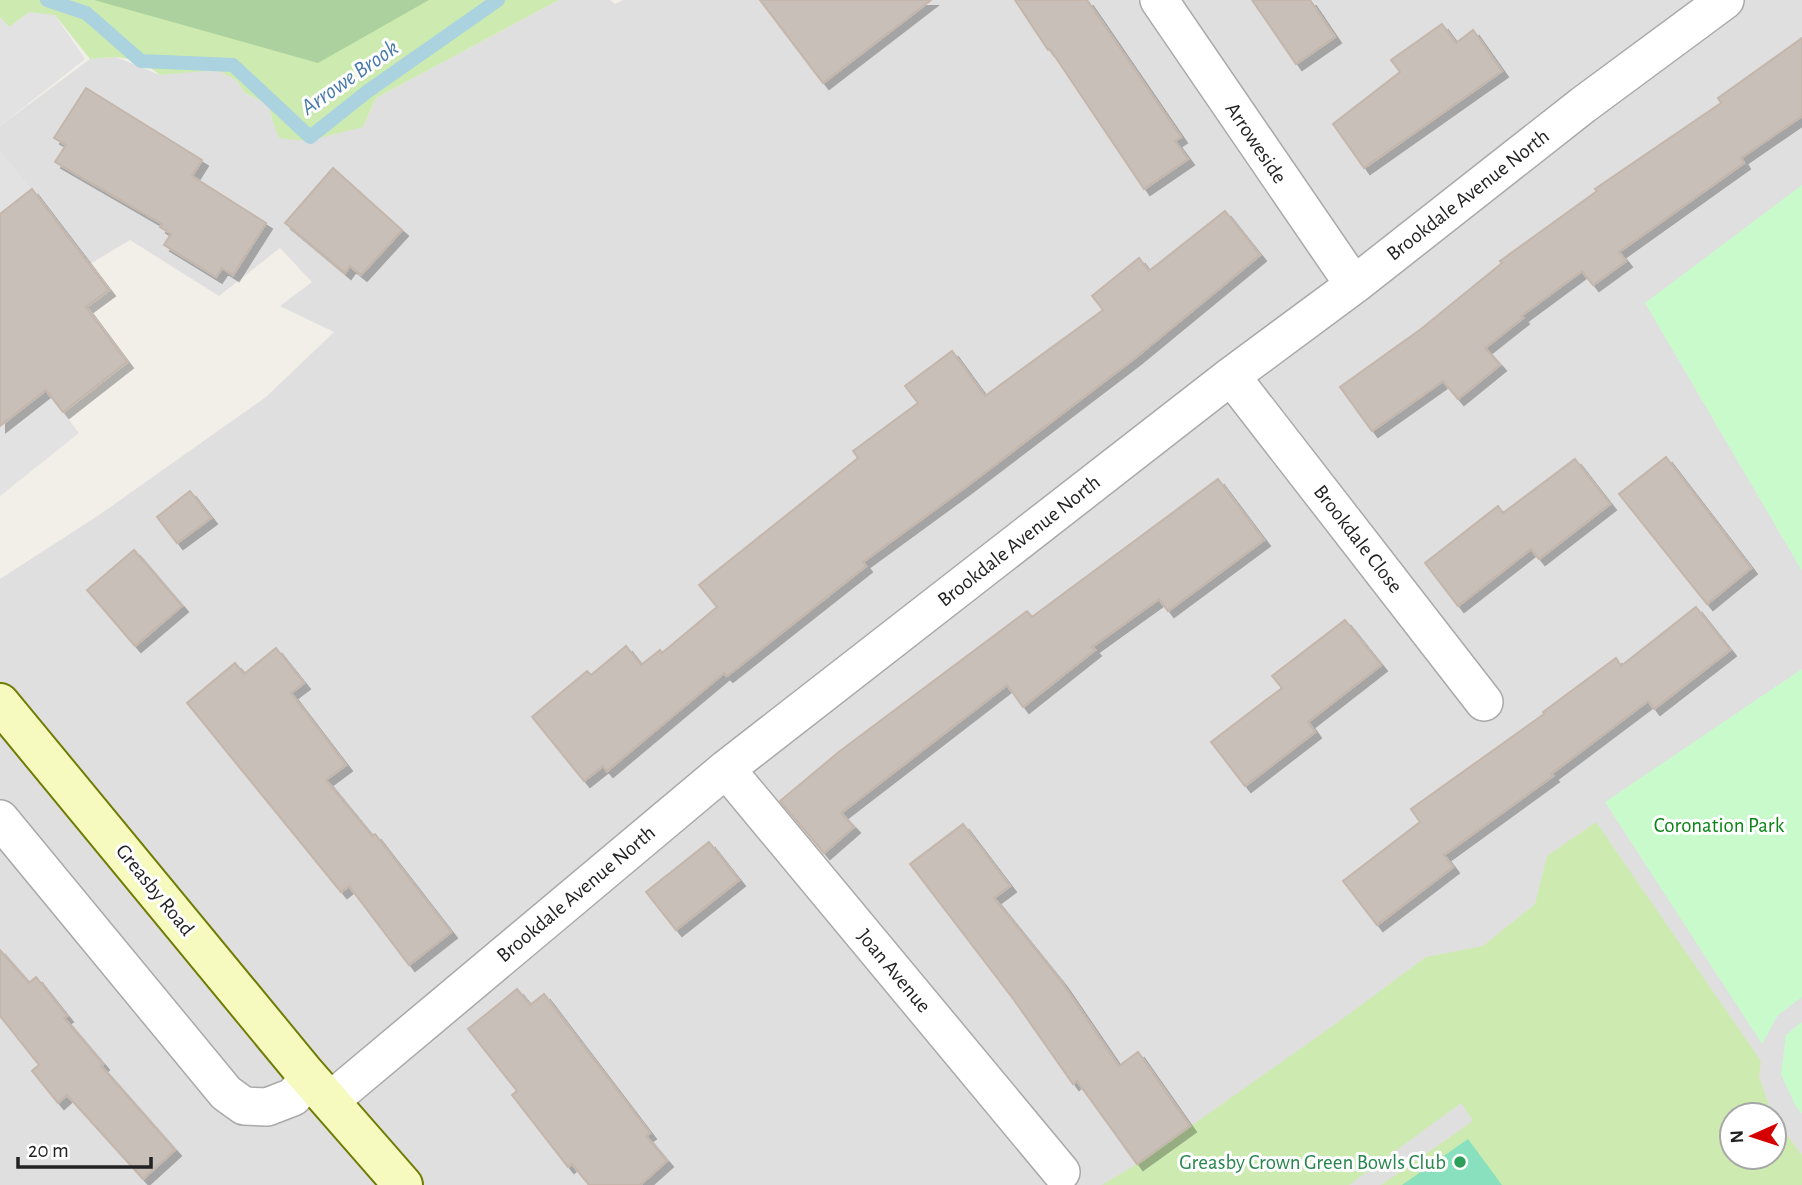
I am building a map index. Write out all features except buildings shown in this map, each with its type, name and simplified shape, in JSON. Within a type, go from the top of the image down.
[{"type":"main road","name":"Greasby Road","points":[[0,703],[320,1090],[403,1185]]},
{"type":"street","name":"Arroweside","points":[[1159,0],[1354,285]]},
{"type":"street","name":"Brookdale Avenue North","points":[[320,1090],[349,1083],[726,769],[1583,105],[1725,0]]},
{"type":"street","name":"Brookdale Close","points":[[1231,376],[1484,702]]},
{"type":"street","name":"Joan Avenue","points":[[726,769],[1061,1172]]},
{"type":"street","points":[[0,819],[226,1093],[244,1106],[267,1107],[320,1090]]},
{"type":"shaded area","points":[[559,0],[610,0],[615,4],[623,0],[1802,0],[1802,1185],[0,1185],[0,579],[99,515],[266,397],[334,332],[280,306],[312,282],[280,248],[219,296],[130,240],[90,264],[0,151],[0,126],[90,59],[116,57],[160,75],[217,69],[236,80],[245,93],[269,105],[272,119],[363,127],[376,98]]},
{"type":"shaded area","points":[[29,12],[55,15],[85,59],[0,126],[0,17],[9,27]]},
{"type":"shaded area","points":[[0,151],[32,189],[0,214]]},
{"type":"shaded area","points":[[46,390],[79,433],[0,496],[0,406]]},
{"type":"green space","points":[[0,0],[559,0],[376,98],[363,127],[307,141],[279,138],[269,105],[245,93],[236,80],[217,70],[160,75],[141,61],[116,57],[90,59],[55,15],[9,27],[0,17]]},
{"type":"green space","points":[[94,0],[429,0],[318,63]]},
{"type":"green space","points":[[1802,185],[1802,571],[1645,303]]},
{"type":"green space","name":"Coronation Park","points":[[1802,669],[1802,997],[1778,1015],[1762,1044],[1605,802]]},
{"type":"green space","points":[[1596,822],[1761,1061],[1759,1076],[1767,1101],[1718,1101],[1718,1171],[1788,1171],[1788,1136],[1802,1155],[1802,1185],[1381,1185],[1473,1121],[1461,1103],[1349,1185],[1102,1185],[1137,1164],[1426,957],[1483,946],[1535,904],[1547,856]]},
{"type":"green space","points":[[1802,1022],[1802,1114],[1781,1074],[1786,1035]]},
{"type":"green space","name":"Greasby Crown Green Bowls Club","points":[[1468,1139],[1502,1185],[1402,1185]]},
{"type":"waterway","name":"Arrowe Brook","points":[[47,0],[86,13],[141,61],[233,65],[310,137],[368,91],[498,0]]},
{"type":"place","name":"Greasby Crown Green Bowls Club","points":[[1460,1162]]}]
